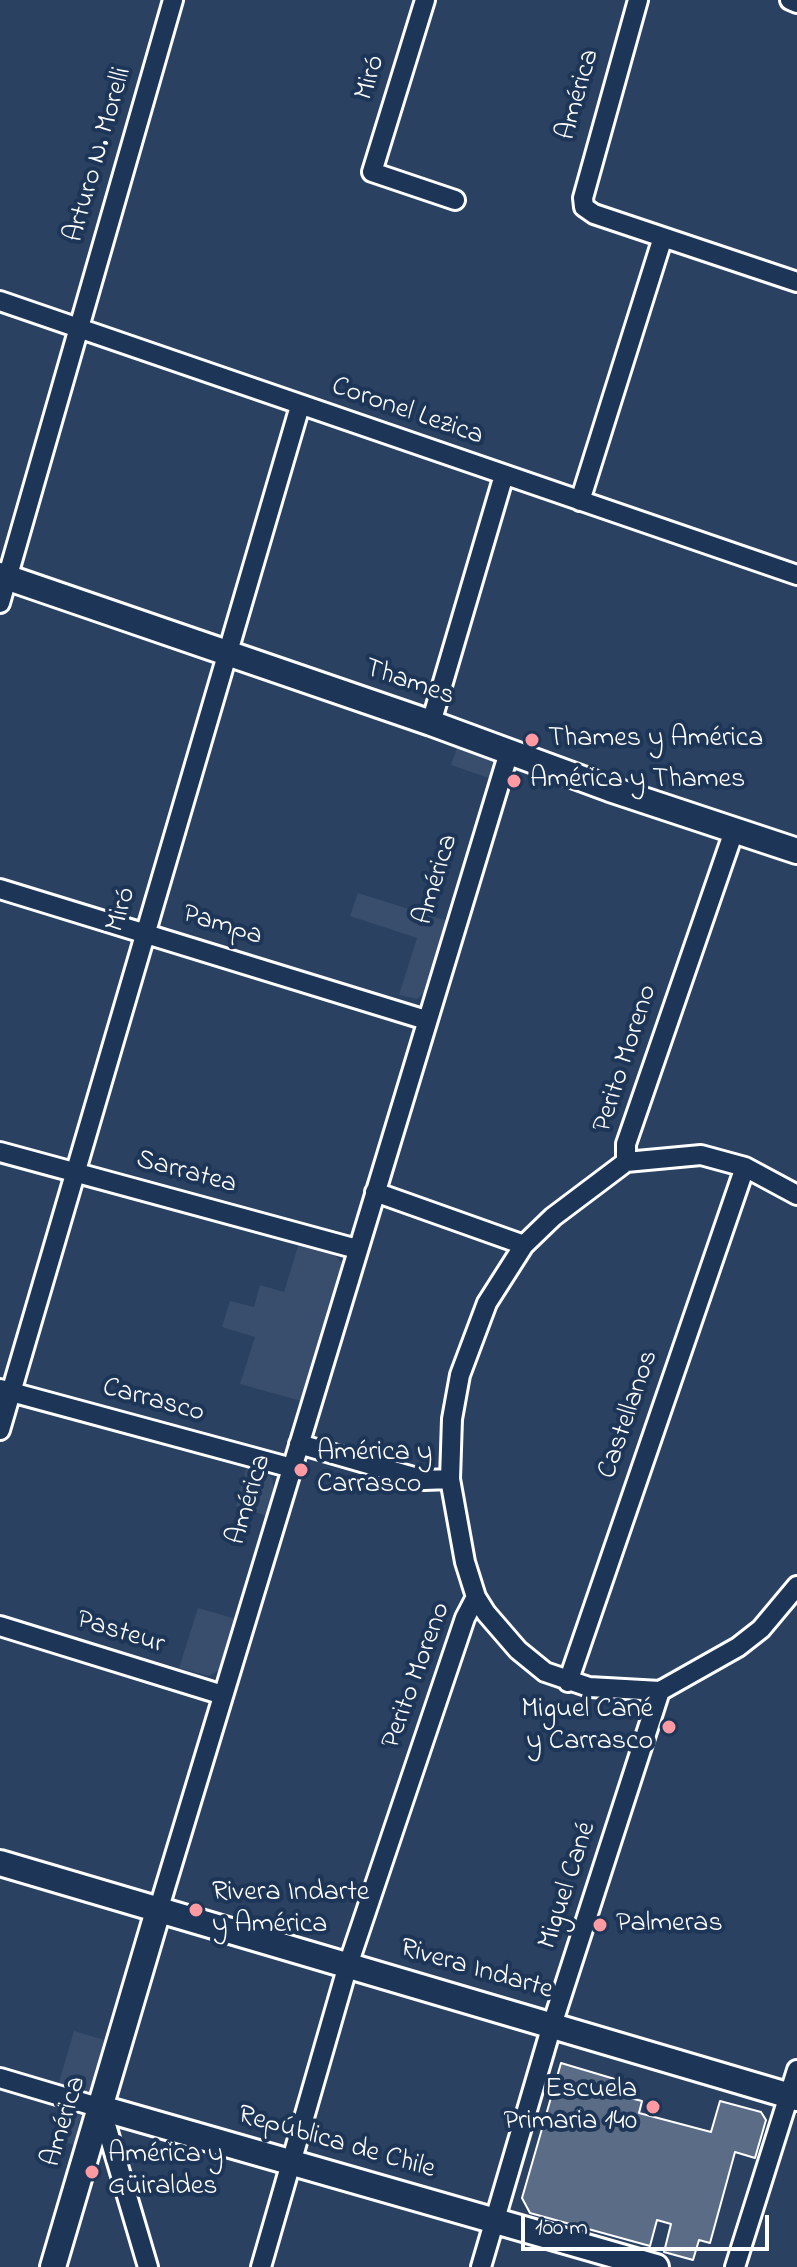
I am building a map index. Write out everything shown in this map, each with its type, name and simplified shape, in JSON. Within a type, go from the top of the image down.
[{"type":"street","name":"Arturo N. Morelli","points":[[0,603],[4,576],[80,326],[173,0]]},
{"type":"street","name":"Miró","points":[[425,0],[372,172],[455,200]]},
{"type":"street","name":"América","points":[[638,0],[583,198],[584,207],[594,214],[663,237]]},
{"type":"street","points":[[790,0],[797,3]]},
{"type":"street","points":[[580,501],[663,237],[797,282]]},
{"type":"street","name":"Coronel Lezica","points":[[0,301],[797,575]]},
{"type":"street","name":"Miró","points":[[0,1430],[5,1391],[74,1174],[300,406]]},
{"type":"street","points":[[431,723],[504,475]]},
{"type":"street","name":"Thames","points":[[4,576],[797,851]]},
{"type":"street","name":"América","points":[[53,2267],[509,752]]},
{"type":"street","name":"Perito Moreno","points":[[261,2267],[348,1965],[465,1618],[476,1597],[465,1562],[450,1479],[452,1419],[464,1363],[487,1303],[524,1245],[553,1217],[626,1162],[626,1144],[734,831]]},
{"type":"street","name":"Pampa","points":[[0,889],[426,1020]]},
{"type":"street","name":"Sarratea","points":[[0,1152],[357,1249]]},
{"type":"street","points":[[626,1162],[701,1155],[745,1167],[780,1182],[797,1195]]},
{"type":"street","name":"Castellanos","points":[[568,1682],[745,1167]]},
{"type":"street","points":[[375,1192],[524,1245]]},
{"type":"street","name":"Carrasco","points":[[5,1391],[292,1468]]},
{"type":"street","points":[[299,1444],[424,1480],[450,1479]]},
{"type":"street","points":[[476,1597],[529,1662],[568,1682],[608,1690],[660,1691],[738,1647],[793,1598]]},
{"type":"street","name":"Pasteur","points":[[0,1626],[223,1695]]},
{"type":"street","name":"Miguel Cané","points":[[481,2267],[552,2025],[655,1715],[660,1691]]},
{"type":"street","name":"Rivera Indarte","points":[[0,1863],[793,2096]]},
{"type":"street","points":[[735,2267],[793,2096],[797,2070]]},
{"type":"street","name":"República de Chile","points":[[0,2078],[292,2161],[494,2223],[656,2267]]},
{"type":"street","points":[[101,2108],[148,2267]]},
{"type":"shaded area","points":[[459,742],[491,756],[493,765],[489,778],[451,765]]},
{"type":"shaded area","points":[[358,893],[447,921],[424,993],[417,999],[399,995],[417,938],[350,916]]},
{"type":"shaded area","points":[[299,1243],[333,1253],[345,1267],[305,1402],[240,1384],[255,1337],[222,1327],[230,1301],[254,1307],[260,1285],[284,1292]]},
{"type":"shaded area","points":[[247,1466],[272,1478],[274,1492],[267,1516],[236,1506]]},
{"type":"shaded area","points":[[198,1608],[236,1619],[221,1669],[209,1676],[179,1668]]},
{"type":"shaded area","points":[[74,2031],[111,2042],[94,2093],[89,2095],[57,2089]]},
{"type":"shaded area","points":[[63,2107],[85,2117],[79,2121],[75,2145],[54,2140]]},
{"type":"building","points":[[561,2063],[618,2080],[618,2095],[642,2101],[639,2113],[711,2132],[720,2101],[761,2112],[766,2120],[755,2158],[735,2152],[710,2243],[699,2240],[693,2260],[664,2252],[671,2224],[657,2220],[650,2246],[530,2213],[522,2198]]},
{"type":"place","name":"Thames y América","points":[[532,740]]},
{"type":"place","name":"América y Thames","points":[[514,781]]},
{"type":"place","name":"América y Carrasco","points":[[301,1470]]},
{"type":"place","name":"Miguel Cané y Carrasco","points":[[669,1727]]},
{"type":"place","name":"Rivera Indarte y América","points":[[196,1910]]},
{"type":"place","name":"Palmeras","points":[[600,1925]]},
{"type":"place","name":"Escuela Primaria 140","points":[[653,2107]]},
{"type":"place","name":"América y Güiraldes","points":[[92,2172]]}]
